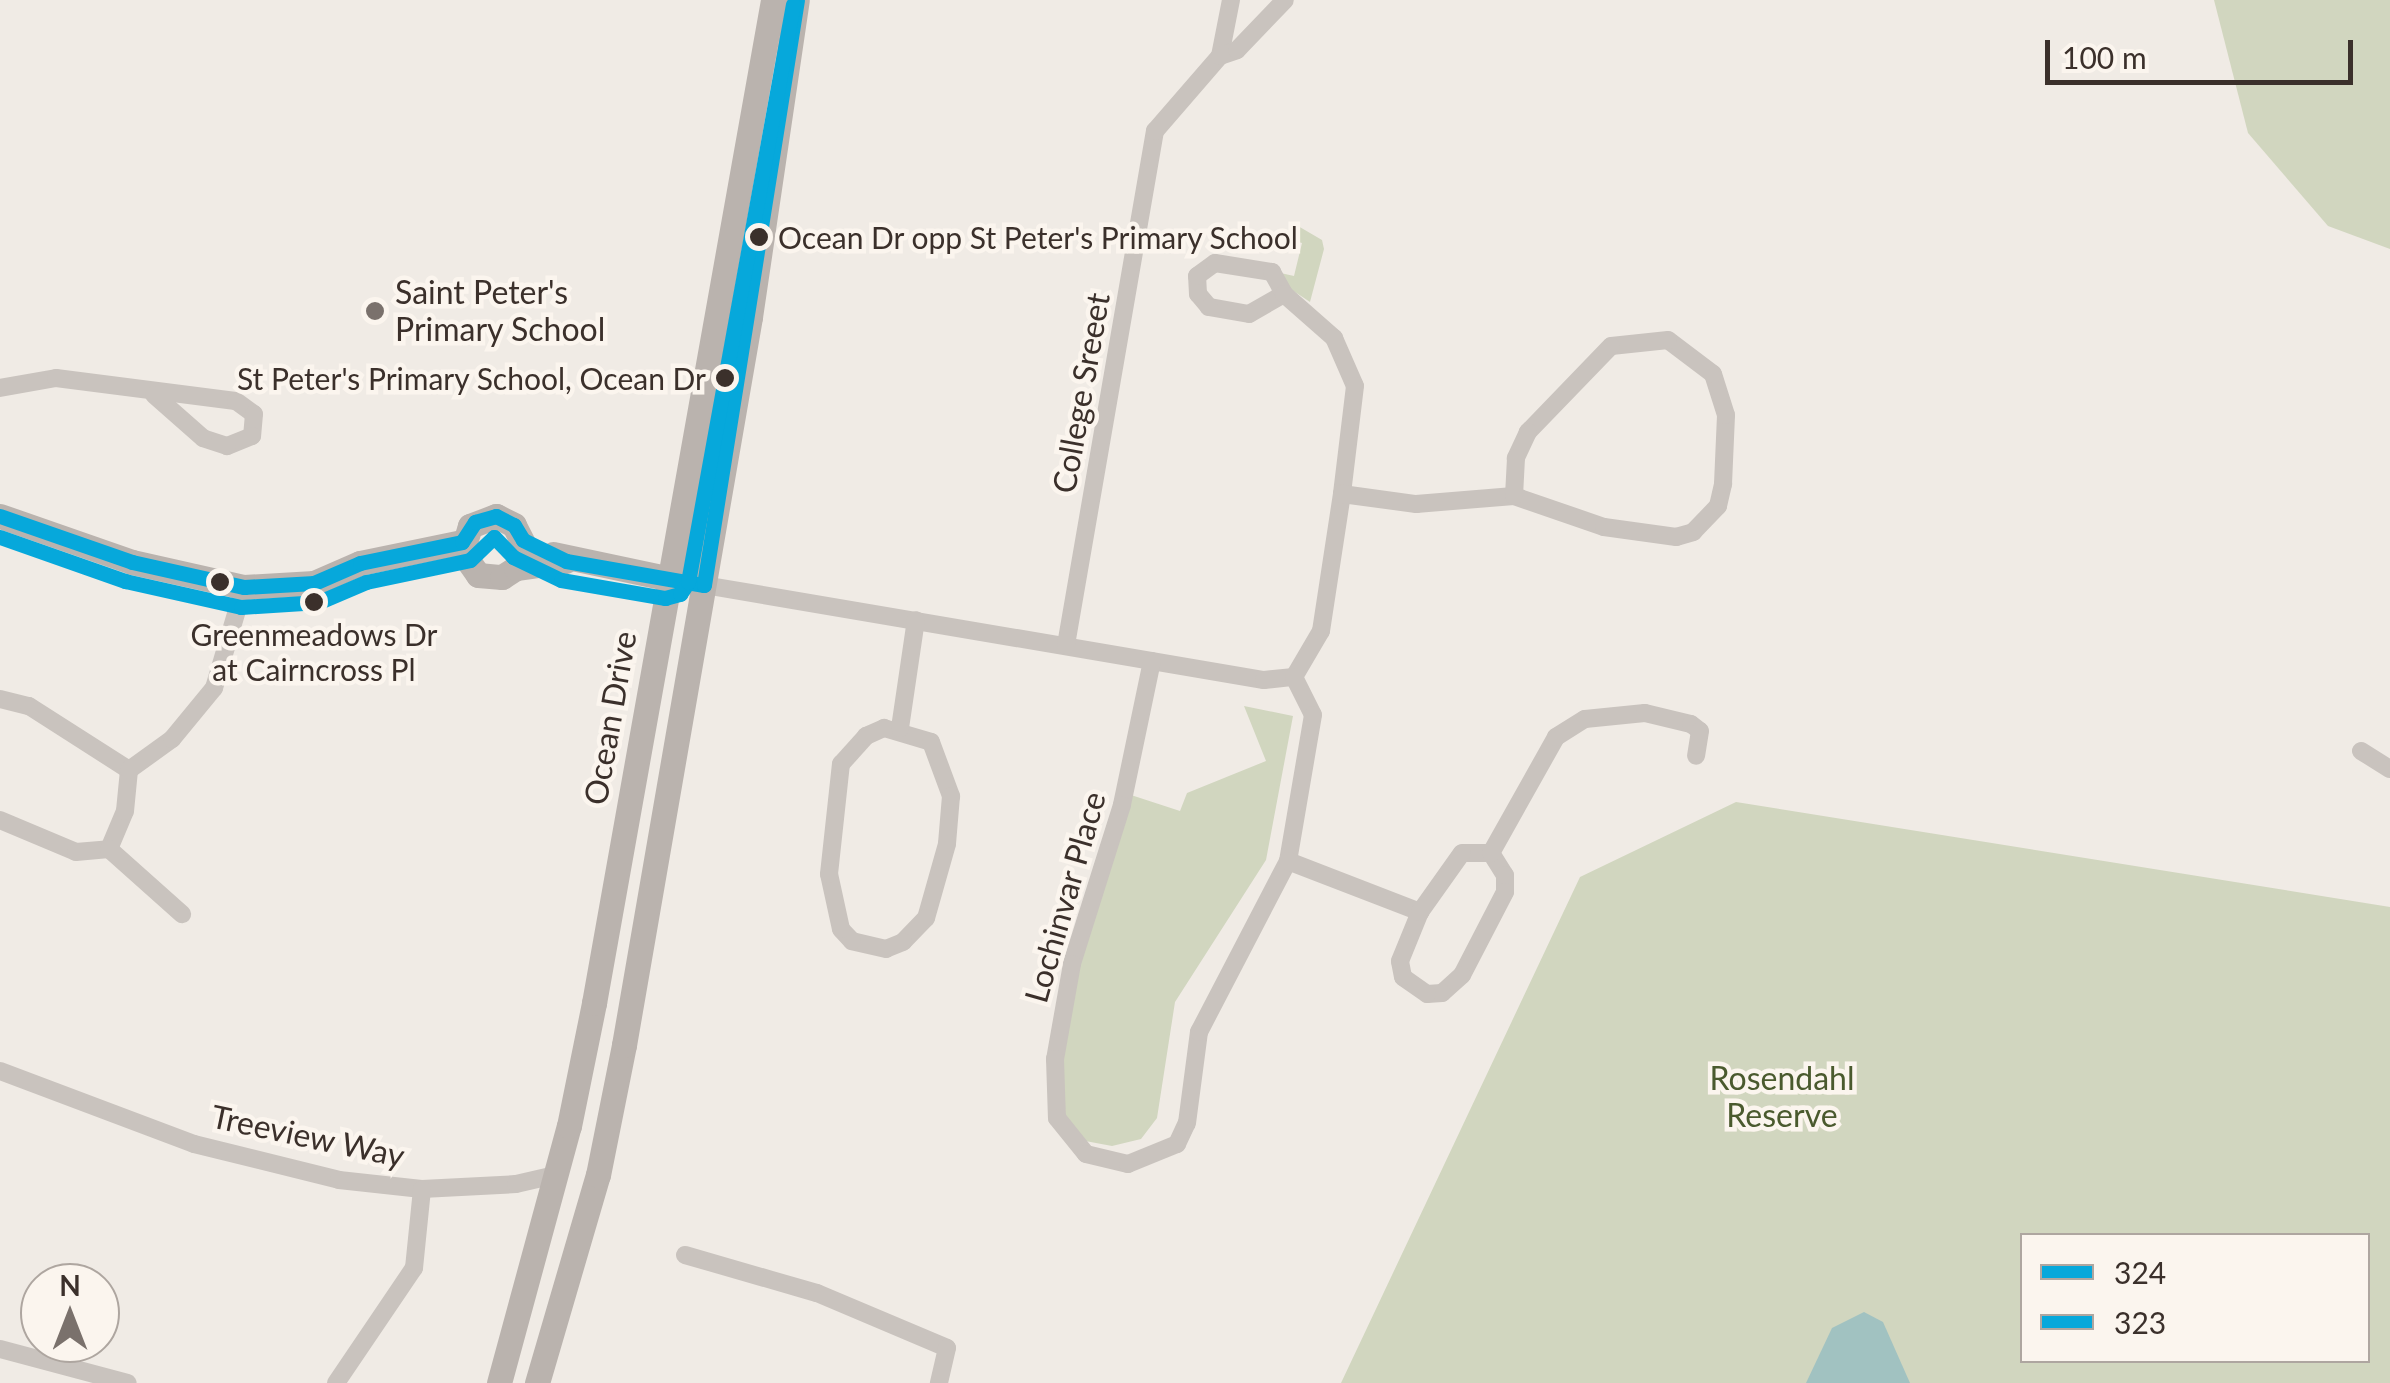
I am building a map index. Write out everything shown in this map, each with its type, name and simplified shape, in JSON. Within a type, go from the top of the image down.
[{"type":"main road","name":"Ocean Drive","points":[[499,1383],[555,1175],[594,1002],[773,0]]},
{"type":"main road","points":[[537,1383],[598,1175],[704,586],[797,0]]},
{"type":"main road","points":[[0,516],[132,562],[244,587],[314,583],[352,570],[367,574],[464,552]]},
{"type":"main road","points":[[464,552],[475,522],[496,516],[514,524],[523,540],[566,561],[704,586]]},
{"type":"main road","points":[[516,568],[523,540]]},
{"type":"main road","points":[[464,552],[486,578],[516,568],[566,561]]},
{"type":"street","points":[[1220,56],[1232,0]]},
{"type":"street","points":[[1220,56],[1237,50],[1285,0]]},
{"type":"street","name":"College Sreeet","points":[[1066,644],[1155,131],[1220,56]]},
{"type":"street","points":[[704,586],[1264,680],[1294,678],[1321,631],[1355,386],[1334,338],[1284,294],[1272,272],[1215,263],[1197,276],[1198,294],[1209,307],[1249,314],[1284,294]]},
{"type":"street","points":[[1342,494],[1416,504],[1514,496],[1604,527],[1676,537],[1694,532],[1718,506],[1723,484],[1726,415],[1713,374],[1668,340],[1649,337],[1611,346],[1528,432],[1516,458],[1514,496]]},
{"type":"street","points":[[0,388],[56,378],[154,395],[236,401],[254,414],[252,436],[227,446],[203,438],[154,395]]},
{"type":"street","points":[[109,850],[125,811],[129,770],[172,738],[214,688],[244,587]]},
{"type":"street","points":[[900,728],[916,620]]},
{"type":"street","name":"Lochinvar Place","points":[[1152,661],[1122,805],[1072,964],[1055,1059],[1057,1118],[1086,1154],[1128,1164],[1177,1144],[1187,1123],[1199,1032],[1288,861],[1313,715],[1294,678]]},
{"type":"street","points":[[0,699],[28,706],[129,770]]},
{"type":"street","points":[[1491,854],[1556,737],[1585,719],[1644,713],[1691,724],[1700,731],[1696,756]]},
{"type":"street","points":[[900,728],[931,742],[942,756],[951,796],[947,844],[916,932],[886,949],[869,948],[840,929],[830,895],[836,784],[852,748],[866,736],[900,728]]},
{"type":"street","points":[[2361,751],[2390,769]]},
{"type":"street","points":[[0,820],[76,852],[109,850],[182,914]]},
{"type":"street","points":[[1462,854],[1491,854],[1505,875],[1505,892],[1462,975],[1442,993],[1427,994],[1403,977],[1400,961],[1420,912],[1450,862],[1462,854]]},
{"type":"street","points":[[1288,861],[1420,912]]},
{"type":"street","name":"Treeview Way","points":[[0,1071],[254,1163],[422,1189],[516,1184],[555,1175]]},
{"type":"street","points":[[336,1383],[414,1268],[422,1189]]},
{"type":"street","points":[[684,1254],[816,1293],[947,1348],[939,1383]]},
{"type":"street","points":[[0,1349],[128,1383]]},
{"type":"green space","points":[[2214,0],[2390,0],[2390,249],[2328,226],[2248,133]]},
{"type":"green space","points":[[1298,226],[1322,240],[1324,249],[1310,302],[1274,278],[1276,272],[1294,276],[1302,243],[1284,238]]},
{"type":"green space","points":[[1244,706],[1293,716],[1266,860],[1175,1002],[1157,1118],[1141,1139],[1112,1146],[1080,1140],[1060,1119],[1057,1041],[1131,795],[1180,811],[1187,793],[1266,761]]},
{"type":"green space","name":"Rosendahl Reserve","points":[[1736,802],[2390,907],[2390,1383],[1341,1383],[1580,877]]},
{"type":"water","points":[[1864,1312],[1883,1322],[1910,1383],[1806,1383],[1832,1328]]},
{"type":"transit line","name":"324","points":[[0,516],[132,562],[244,587],[314,583],[360,563],[462,542],[475,522],[496,516],[514,525],[523,540],[566,561],[704,585],[797,0]]},
{"type":"transit line","name":"323","points":[[0,537],[125,581],[241,607],[319,602],[366,582],[470,560],[494,537],[513,557],[561,580],[665,598],[680,594],[688,582],[793,4]]},
{"type":"place","name":"Ocean Dr opp St Peter's Primary School","points":[[759,237]]},
{"type":"place","name":"Saint Peter's Primary School","points":[[375,311]]},
{"type":"place","name":"St Peter's Primary School, Ocean Dr","points":[[725,378]]},
{"type":"place","name":"Greenmeadows Dr at Cairncross Pl","points":[[314,602]]}]
